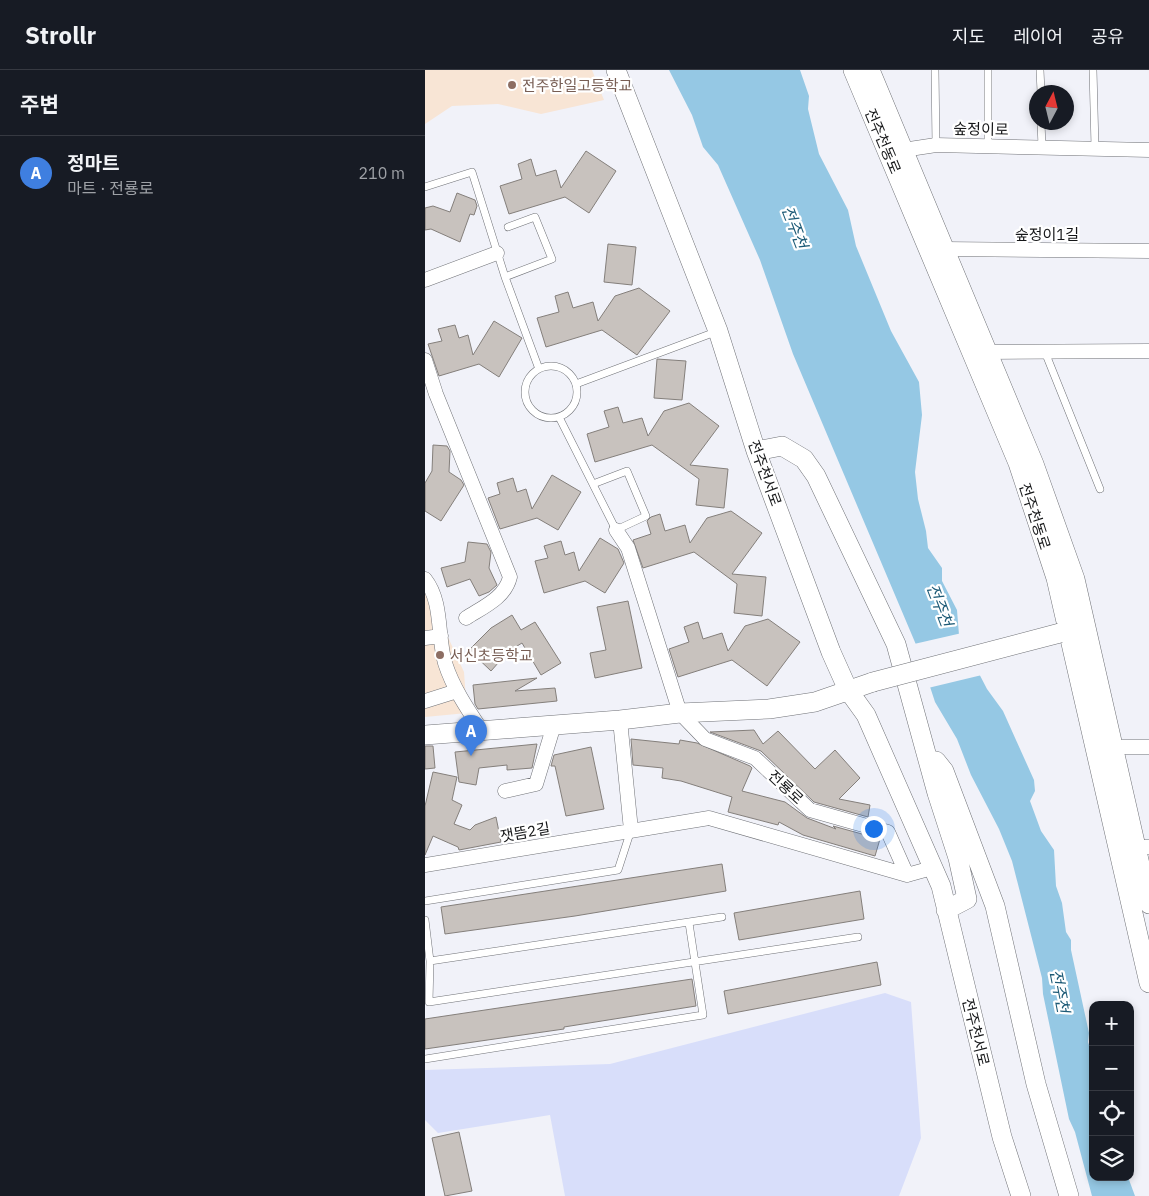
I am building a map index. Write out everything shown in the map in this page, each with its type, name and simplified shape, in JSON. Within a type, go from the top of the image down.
[{"type":"street","name":"전주천서로","points":[[616,70],[718,331],[756,451],[831,652],[848,690],[866,714],[941,886],[1001,1137],[1021,1196]]},
{"type":"street","name":"전주천동로","points":[[853,70],[1018,463],[1072,630],[1115,747],[1143,847],[1149,904]]},
{"type":"street","name":"전주천동로","points":[[870,70],[1033,464],[1075,579],[1072,630],[1146,956],[1149,983]]},
{"type":"street","name":"숲정이로","points":[[903,150],[936,145],[1095,147],[1149,150]]},
{"type":"street","name":"숲정이1길","points":[[944,249],[1149,251]]},
{"type":"street","points":[[425,280],[497,252]]},
{"type":"street","points":[[986,352],[1149,351]]},
{"type":"street","points":[[425,360],[436,394],[510,577],[508,584],[499,597],[467,618]]},
{"type":"street","points":[[756,451],[783,446],[804,459],[816,476],[896,644],[927,750],[937,793],[958,858],[967,899],[946,910]]},
{"type":"street","points":[[616,530],[628,548],[680,713]]},
{"type":"street","points":[[425,579],[434,590],[445,663],[457,691],[482,731]]},
{"type":"street","points":[[425,734],[620,720],[680,713],[769,710],[815,702],[873,682],[1072,630]]},
{"type":"street","points":[[425,638],[441,636]]},
{"type":"street","points":[[425,701],[457,691]]},
{"type":"street","name":"전룡로","points":[[680,713],[705,738],[755,758],[810,810],[889,832],[907,874]]},
{"type":"street","points":[[620,720],[631,830],[709,818],[907,874],[932,868]]},
{"type":"street","points":[[505,792],[536,784],[554,725]]},
{"type":"street","points":[[1115,747],[1149,747]]},
{"type":"street","points":[[927,750],[944,771],[995,906],[1036,1084],[1069,1196]]},
{"type":"street","name":"잿뜸2길","points":[[425,865],[631,830]]},
{"type":"lane","points":[[935,70],[936,145]]},
{"type":"lane","points":[[988,70],[988,145]]},
{"type":"lane","points":[[1041,70],[1041,85]]},
{"type":"lane","points":[[1093,70],[1095,147]]},
{"type":"lane","points":[[1041,130],[1041,147]]},
{"type":"lane","points":[[425,187],[471,172],[505,277],[539,369]]},
{"type":"lane","points":[[505,277],[551,259],[535,217],[508,227]]},
{"type":"lane","points":[[575,384],[718,331]]},
{"type":"lane","points":[[1045,352],[1100,489]]},
{"type":"lane","points":[[556,366],[571,376],[575,384],[576,400],[566,413],[559,417],[543,417],[529,407],[526,400],[527,382],[539,369],[556,366]]},
{"type":"lane","points":[[559,417],[616,530],[646,516],[627,470],[593,484]]},
{"type":"lane","points":[[425,901],[617,870],[631,830]]},
{"type":"lane","points":[[430,961],[722,918]]},
{"type":"lane","points":[[425,920],[430,961],[427,981],[429,1002],[858,938]]},
{"type":"lane","points":[[425,1059],[703,1015],[689,923]]},
{"type":"shaded area","name":"전주한일고등학교","points":[[425,70],[592,70],[604,100],[541,114],[498,104],[452,106],[425,124]]},
{"type":"shaded area","name":"서신초등학교","points":[[425,587],[464,672],[467,713],[425,717]]},
{"type":"shaded area","points":[[885,993],[911,1002],[921,1138],[899,1196],[565,1196],[550,1115],[438,1133],[425,1120],[425,1070],[610,1064]]},
{"type":"water","name":"전주천","points":[[669,70],[800,70],[809,96],[808,109],[819,154],[848,210],[856,246],[891,331],[919,382],[922,415],[915,472],[918,499],[928,548],[942,568],[942,581],[957,610],[959,635],[987,689],[1003,711],[1034,780],[1035,791],[1030,801],[1041,831],[1054,850],[1056,886],[1062,903],[1066,932],[1071,940],[1071,950],[1089,1033],[1089,1181],[1129,1181],[1135,1196],[1092,1196],[1075,1132],[1069,1119],[1043,994],[1042,978],[1012,861],[999,829],[971,775],[957,739],[935,702],[917,647],[793,354],[760,260],[718,165],[703,147],[692,115]]},
{"type":"pier","points":[[962,633],[982,675],[928,688],[914,644]]},
{"type":"building","points":[[586,151],[616,171],[589,213],[565,197],[509,214],[500,186],[522,179],[518,164],[531,159],[536,176],[556,170],[561,188]]},
{"type":"building","points":[[457,193],[475,200],[477,206],[474,215],[470,214],[460,242],[431,229],[425,230],[425,208],[433,206],[450,212]]},
{"type":"building","points":[[608,244],[636,247],[632,285],[604,282]]},
{"type":"building","points":[[639,288],[670,311],[637,355],[602,330],[546,347],[537,318],[559,312],[555,296],[568,292],[573,308],[593,302],[598,321],[615,296]]},
{"type":"building","points":[[494,321],[522,338],[499,377],[479,364],[439,376],[428,344],[442,341],[438,329],[455,325],[459,338],[468,335],[473,355]]},
{"type":"building","points":[[657,359],[686,361],[682,400],[654,398]]},
{"type":"building","points":[[689,403],[719,426],[690,465],[728,469],[724,508],[696,505],[699,479],[652,445],[595,462],[587,434],[609,427],[604,411],[618,407],[623,423],[642,418],[648,436],[664,411]]},
{"type":"building","points":[[433,445],[447,446],[450,451],[449,472],[461,480],[464,485],[441,521],[425,511],[425,483],[432,471]]},
{"type":"building","points":[[552,475],[581,492],[558,530],[537,518],[500,529],[488,498],[500,494],[497,483],[513,478],[517,492],[526,489],[532,509]]},
{"type":"building","points":[[731,511],[762,533],[732,574],[766,577],[762,616],[734,613],[737,584],[694,552],[643,568],[633,540],[651,534],[647,521],[651,517],[660,514],[665,531],[685,525],[690,543],[707,518]]},
{"type":"building","points":[[600,538],[618,549],[624,563],[605,593],[585,581],[544,593],[535,561],[548,558],[544,546],[561,541],[565,555],[574,552],[579,571]]},
{"type":"building","points":[[468,542],[487,544],[491,552],[489,568],[497,585],[489,592],[479,596],[470,579],[447,587],[441,568],[465,562]]},
{"type":"building","points":[[628,601],[642,668],[595,678],[590,653],[606,650],[597,607]]},
{"type":"building","points":[[512,615],[521,630],[535,622],[561,663],[541,675],[522,643],[496,659],[499,662],[491,671],[469,650],[491,628]]},
{"type":"building","points":[[768,619],[800,642],[767,686],[732,660],[678,677],[669,649],[689,642],[684,627],[698,622],[703,639],[722,633],[728,651],[745,626]]},
{"type":"building","points":[[537,678],[515,691],[555,688],[557,701],[478,709],[475,704],[473,685]]},
{"type":"building","points":[[754,730],[763,744],[778,731],[815,769],[835,750],[860,778],[839,799],[870,805],[868,817],[814,802],[761,751],[710,732]]},
{"type":"building","points":[[631,739],[679,744],[680,740],[697,743],[750,766],[752,768],[742,791],[785,802],[807,818],[836,829],[833,826],[880,839],[875,856],[803,835],[779,822],[778,825],[728,812],[732,797],[681,781],[662,778],[663,768],[633,765]]},
{"type":"building","points":[[537,744],[532,768],[507,770],[507,765],[479,768],[476,785],[459,782],[455,752]]},
{"type":"building","points":[[425,746],[433,746],[435,768],[425,769]]},
{"type":"building","points":[[591,747],[604,809],[566,816],[555,766],[551,766],[554,755]]},
{"type":"building","points":[[433,772],[457,777],[452,800],[462,805],[454,824],[470,830],[475,825],[496,817],[501,842],[459,850],[458,847],[433,836],[425,855],[425,806]]},
{"type":"building","points":[[722,864],[726,891],[575,916],[445,934],[441,907]]},
{"type":"building","points":[[860,891],[864,919],[739,940],[734,913]]},
{"type":"building","points":[[877,962],[881,985],[728,1014],[724,991]]},
{"type":"building","points":[[692,979],[696,1006],[564,1027],[564,1029],[425,1049],[425,1019]]},
{"type":"building","points":[[459,1132],[472,1191],[445,1196],[432,1138]]},
{"type":"place","name":"전주한일고등학교","points":[[512,85]]},
{"type":"place","name":"서신초등학교","points":[[440,655]]},
{"type":"place","name":"정마트","points":[[471,756]]}]
